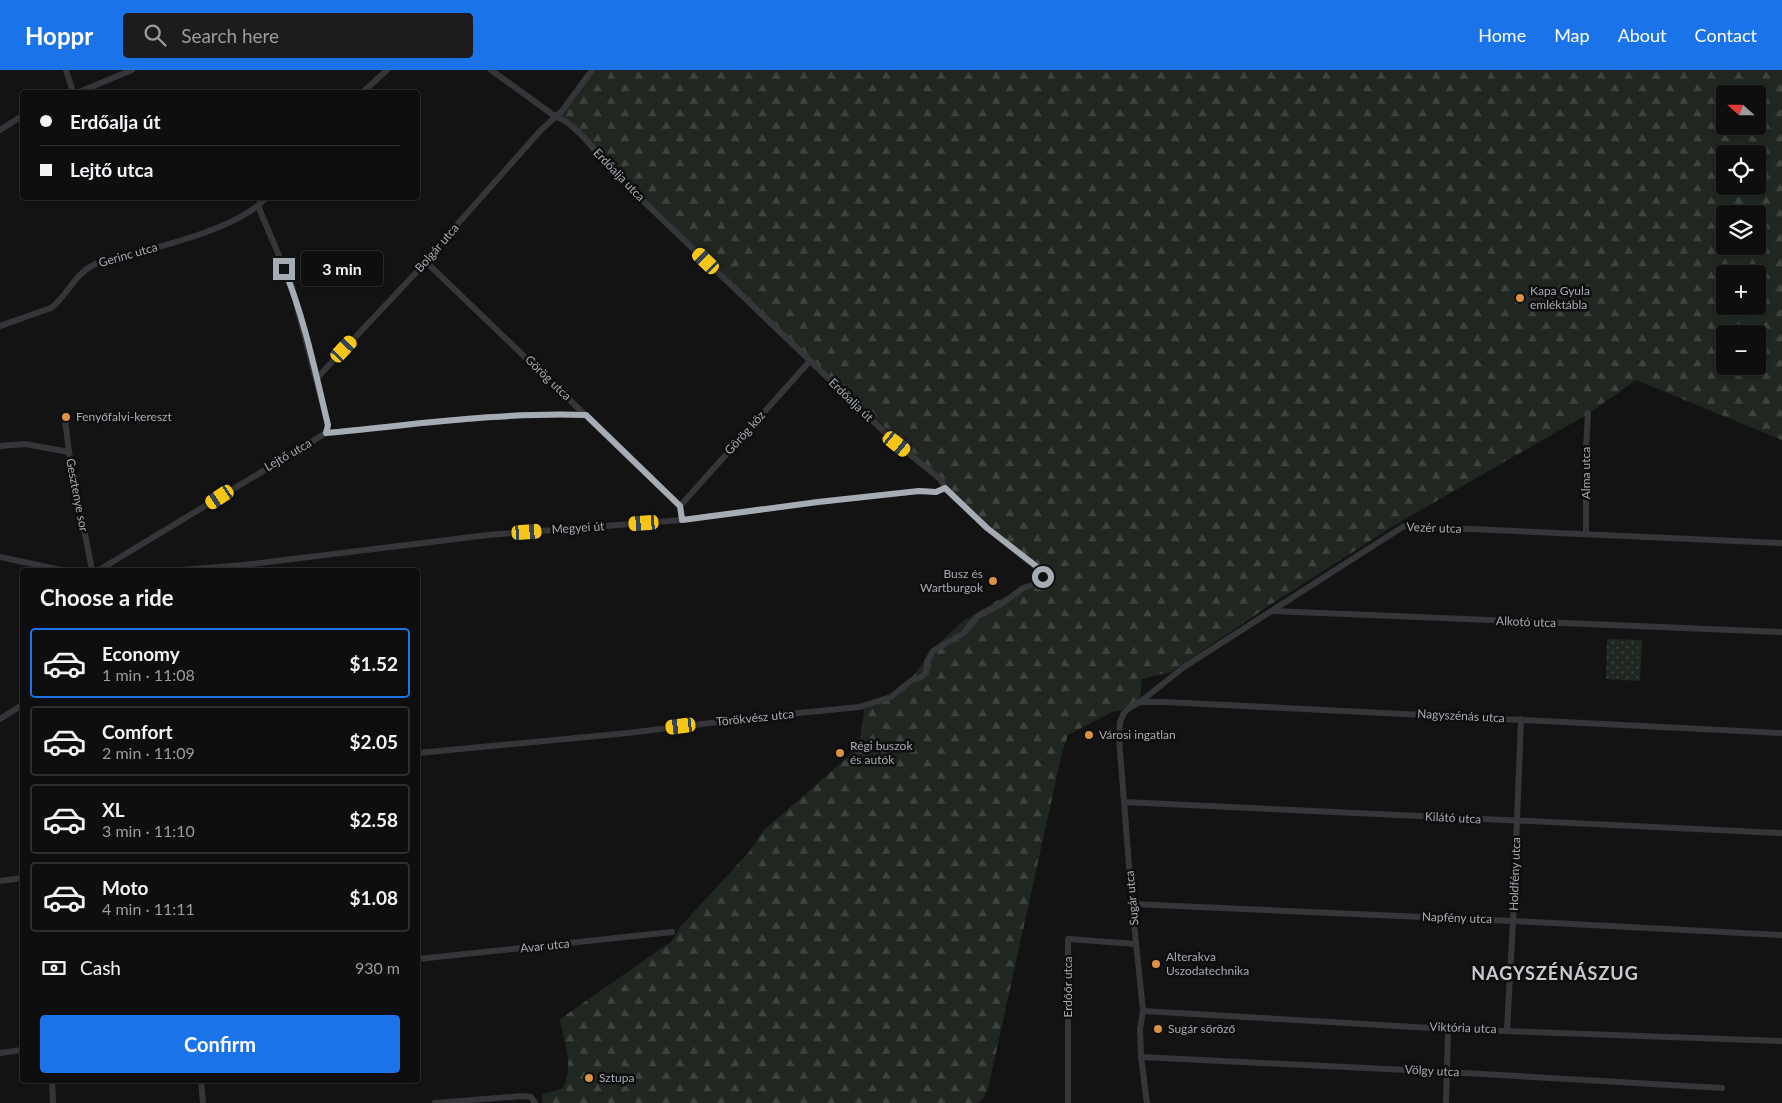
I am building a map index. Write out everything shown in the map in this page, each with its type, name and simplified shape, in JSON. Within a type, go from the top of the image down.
[{"type":"street","points":[[66,70],[73,90]]},
{"type":"street","points":[[84,90],[132,70]]},
{"type":"street","points":[[365,90],[387,70]]},
{"type":"street","name":"Erdőalja utca","points":[[491,70],[575,129],[614,173],[680,236]]},
{"type":"street","name":"Bolgár utca","points":[[316,378],[426,262],[430,255],[541,130],[565,108],[592,70]]},
{"type":"street","points":[[0,130],[20,117]]},
{"type":"street","name":"Gerinc utca","points":[[0,326],[51,308],[79,274],[95,264],[217,228],[258,206],[264,200]]},
{"type":"street","name":"Lejtő utca","points":[[102,568],[326,433],[328,425],[291,284],[258,206]]},
{"type":"street","name":"Erdőalja út","points":[[680,236],[897,444],[940,480],[945,488],[987,528],[1037,568],[1042,574],[1044,581]]},
{"type":"street","name":"Görög utca","points":[[426,262],[680,506]]},
{"type":"street","name":"Görög köz","points":[[680,506],[810,361]]},
{"type":"street","points":[[326,433],[491,418],[553,414],[586,415]]},
{"type":"street","name":"Alma utca","points":[[1586,533],[1588,414]]},
{"type":"street","name":"Gesztenye sor","points":[[65,419],[69,452],[92,568]]},
{"type":"street","points":[[0,446],[25,444],[69,452]]},
{"type":"street","name":"Megyei út","points":[[206,568],[488,535],[682,520],[818,502],[919,491],[936,492],[945,488]]},
{"type":"street","points":[[680,506],[682,520]]},
{"type":"street","name":"Vezér utca","points":[[1140,702],[1184,667],[1404,526],[1782,543]]},
{"type":"street","points":[[0,557],[52,568]]},
{"type":"street","name":"Törökvész utca","points":[[420,753],[628,733],[859,707],[891,698],[912,680],[922,677],[926,673],[926,662],[934,650],[962,635],[978,616],[1003,603],[1022,588],[1044,581]]},
{"type":"street","name":"Alkotó utca","points":[[1271,611],[1782,632]]},
{"type":"street","name":"Nagyszénás utca","points":[[1140,702],[1782,732]]},
{"type":"street","name":"Sugár utca","points":[[1140,702],[1129,708],[1121,717],[1119,738],[1132,904],[1143,1011],[1140,1029],[1141,1057],[1147,1103]]},
{"type":"street","points":[[0,719],[20,706]]},
{"type":"street","name":"Holdfény utca","points":[[1507,1030],[1521,719]]},
{"type":"street","name":"Kilátó utca","points":[[1124,802],[1782,833]]},
{"type":"street","points":[[0,880],[20,878]]},
{"type":"street","name":"Napfény utca","points":[[1132,904],[1782,935]]},
{"type":"street","name":"Avar utca","points":[[420,959],[672,932]]},
{"type":"street","name":"Erdőőr utca","points":[[1068,1103],[1068,939],[1136,944]]},
{"type":"street","name":"Viktória utca","points":[[1143,1011],[1448,1029],[1782,1040]]},
{"type":"street","points":[[1446,1103],[1448,1029]]},
{"type":"street","points":[[0,1053],[20,1050]]},
{"type":"street","name":"Völgy utca","points":[[1141,1057],[1722,1088]]},
{"type":"street","points":[[52,1083],[54,1103]]},
{"type":"street","points":[[201,1083],[202,1103]]},
{"type":"street","points":[[435,1103],[523,1096],[531,1096],[535,1103]]},
{"type":"green space","points":[[593,70],[1782,70],[1782,440],[1636,380],[1588,414],[1400,522],[1273,603],[1171,672],[1142,679],[1140,702],[1129,708],[1112,712],[1068,735],[1062,753],[988,1089],[978,1103],[542,1103],[542,1094],[562,1089],[568,1073],[567,1055],[560,1019],[672,941],[680,927],[749,852],[763,831],[859,747],[865,704],[879,701],[904,687],[938,644],[963,621],[1000,599],[1044,581],[1043,576],[614,173],[581,134],[556,117]]},
{"type":"green space","points":[[1607,639],[1642,640],[1640,681],[1606,679]]},
{"type":"place","name":"Kapa Gyula emléktábla","points":[[1520,298]]},
{"type":"place","name":"Fenyőfalvi-kereszt","points":[[66,417]]},
{"type":"place","name":"Busz és Wartburgok","points":[[993,581]]},
{"type":"place","name":"Városi ingatlan","points":[[1089,735]]},
{"type":"place","name":"Régi buszok és autók","points":[[840,753]]},
{"type":"place","name":"Alterakva Uszodatechnika","points":[[1156,964]]},
{"type":"place","name":"Sugár söröző","points":[[1158,1029]]},
{"type":"place","name":"Sztupa","points":[[589,1078]]},
{"type":"district","name":"NAGYSZÉNÁSZUG","points":[[1555,974]]},
{"type":"route","points":[[284,269],[294,293],[316,378],[328,425],[326,433],[454,420],[553,414],[586,415],[680,506],[682,520],[818,502],[919,491],[936,492],[945,488],[987,528],[1036,566],[1043,577]]}]
